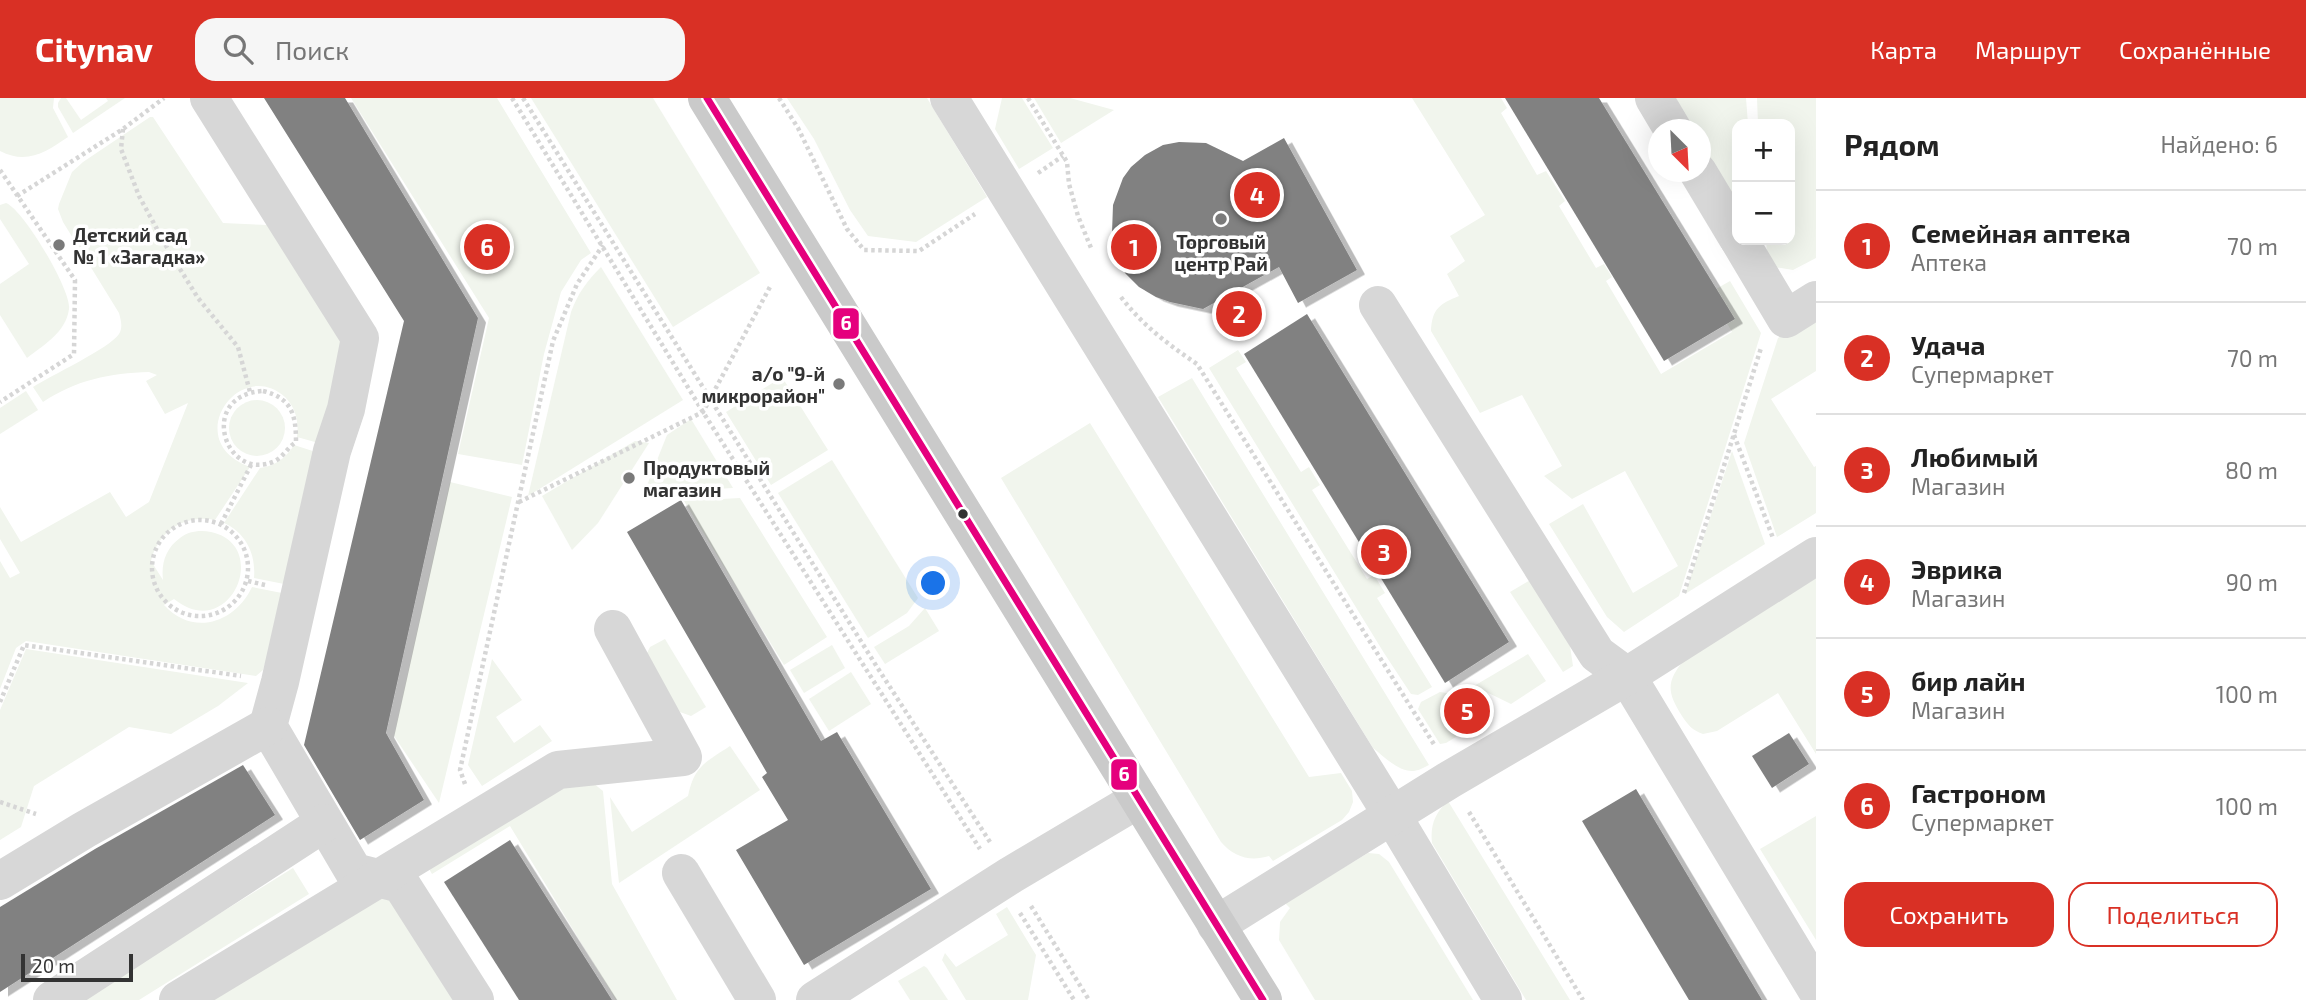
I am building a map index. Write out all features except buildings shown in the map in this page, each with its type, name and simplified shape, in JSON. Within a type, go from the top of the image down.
[{"type":"main road","points":[[707,98],[1263,1000]]},
{"type":"street","points":[[209,98],[360,338],[346,409],[331,451],[268,726],[354,872],[401,884],[475,1000]]},
{"type":"street","points":[[949,98],[1392,815],[1503,1000]]},
{"type":"street","points":[[1654,98],[1666,119]]},
{"type":"street","points":[[1704,182],[1732,229]]},
{"type":"street","points":[[1742,245],[1786,319],[1816,300]]},
{"type":"street","points":[[1378,305],[1597,654],[1627,676],[1816,989]]},
{"type":"street","points":[[1216,925],[1449,780],[1627,676],[1801,565]]},
{"type":"street","points":[[177,1000],[558,770],[684,757],[613,629]]},
{"type":"street","points":[[0,881],[268,726]]},
{"type":"street","points":[[816,1000],[1006,878],[1139,799]]},
{"type":"street","points":[[52,1000],[324,823]]},
{"type":"street","points":[[681,873],[757,1000]]},
{"type":"path","points":[[17,195],[123,129],[164,98]]},
{"type":"path","points":[[512,98],[703,412],[1006,878],[1089,1000]]},
{"type":"path","points":[[523,98],[1006,878],[1074,1000]]},
{"type":"path","points":[[779,98],[798,128],[847,229],[864,250],[919,251],[1063,156]]},
{"type":"path","points":[[1028,98],[1067,162],[1069,184],[1078,216],[1094,256]]},
{"type":"path","points":[[123,129],[121,149],[139,196],[198,298],[238,346],[250,392]]},
{"type":"path","points":[[0,170],[75,280],[74,354],[0,402]]},
{"type":"path","points":[[476,818],[460,769],[553,341],[577,284],[603,245]]},
{"type":"path","points":[[519,503],[703,412],[771,285]]},
{"type":"path","points":[[1117,292],[1145,325],[1197,364],[1439,752],[1449,780],[1583,1000]]},
{"type":"path","points":[[1682,601],[1763,343]]},
{"type":"path","points":[[263,391],[275,394],[285,401],[292,411],[296,422],[296,442],[275,461],[252,463],[241,459],[226,442],[224,417],[239,397],[250,392],[263,391]]},
{"type":"path","points":[[1733,433],[1801,565]]},
{"type":"path","points":[[221,524],[252,463]]},
{"type":"path","points":[[206,519],[221,524],[234,534],[244,547],[248,562],[248,581],[242,594],[216,613],[201,616],[184,614],[171,607],[160,596],[153,581],[151,565],[154,550],[162,536],[174,526],[190,520],[206,519]]},
{"type":"path","points":[[0,702],[24,645],[280,682]]},
{"type":"shaded area","points":[[0,98],[54,98],[53,108],[68,137],[44,152],[28,157],[0,151]]},
{"type":"shaded area","points":[[61,98],[66,98],[81,120],[108,101],[106,98],[125,98],[73,133],[58,107]]},
{"type":"shaded area","points":[[351,98],[497,98],[591,253],[581,260],[561,292],[544,354],[522,465],[458,454],[489,318]]},
{"type":"shaded area","points":[[531,98],[653,98],[760,273],[673,327]]},
{"type":"shaded area","points":[[787,98],[927,98],[987,197],[916,242],[868,236],[850,210],[814,139]]},
{"type":"shaded area","points":[[1002,98],[1022,98],[1053,148],[1019,169],[995,129]]},
{"type":"shaded area","points":[[1034,98],[1070,98],[1114,110],[1061,143]]},
{"type":"shaded area","points":[[1412,98],[1501,98],[1507,108],[1501,113],[1537,175],[1546,171],[1565,201],[1559,206],[1596,268],[1604,264],[1612,277],[1606,281],[1661,374],[1732,332],[1723,316],[1716,289],[1730,281],[1761,333],[1679,596],[1624,632],[1607,617],[1549,524],[1583,504],[1633,593],[1678,566],[1625,471],[1572,499],[1544,476],[1562,466],[1522,395],[1480,413],[1431,331],[1433,317],[1438,308],[1459,296],[1447,274],[1465,261],[1450,236],[1485,215]]},
{"type":"shaded area","points":[[1657,98],[1746,98],[1748,119],[1732,119],[1732,220],[1709,182],[1711,119],[1670,119]]},
{"type":"shaded area","points":[[1757,98],[1816,98],[1816,258],[1793,270],[1768,266],[1766,245],[1795,245],[1795,119],[1758,119]]},
{"type":"shaded area","points":[[153,117],[223,223],[268,225],[341,341],[322,444],[297,437],[296,416],[285,397],[267,387],[250,387],[235,395],[224,407],[218,423],[219,440],[229,455],[250,467],[215,520],[193,520],[174,527],[160,541],[151,561],[163,580],[164,562],[171,546],[183,536],[199,531],[211,532],[229,540],[239,554],[241,571],[236,587],[226,601],[212,609],[194,610],[174,599],[164,605],[175,615],[188,621],[212,622],[224,617],[235,610],[252,587],[287,594],[263,670],[256,676],[26,641],[16,648],[0,689],[0,561],[10,578],[20,573],[0,539],[0,507],[21,542],[110,492],[126,517],[149,502],[188,403],[165,414],[146,381],[157,375],[149,372],[94,379],[68,388],[43,402],[33,387],[104,347],[119,334],[119,313],[63,222],[58,209],[72,172]]},
{"type":"shaded area","points":[[6,203],[34,234],[55,269],[68,300],[69,309],[64,325],[27,358],[0,315],[0,284],[29,264],[0,219],[0,205]]},
{"type":"shaded area","points":[[601,267],[683,400],[528,496],[571,312],[583,288]]},
{"type":"shaded area","points":[[1816,316],[1816,371],[1771,399],[1814,467],[1816,466],[1816,513],[1777,537],[1744,443],[1778,338]]},
{"type":"shaded area","points":[[1238,350],[1246,362],[1236,368],[1301,472],[1309,467],[1320,485],[1312,490],[1367,579],[1374,575],[1385,593],[1377,598],[1432,687],[1418,695],[1411,694],[1384,653],[1209,368]]},
{"type":"shaded area","points":[[782,377],[828,450],[771,485],[726,412]]},
{"type":"shaded area","points":[[1192,378],[1429,765],[1408,771],[1392,763],[1373,748],[1158,397]]},
{"type":"shaded area","points":[[26,391],[38,410],[0,434],[0,408]]},
{"type":"shaded area","points":[[251,400],[263,400],[273,404],[281,412],[285,428],[281,444],[273,452],[263,456],[251,456],[241,452],[233,444],[229,434],[229,422],[233,412],[241,404]]},
{"type":"shaded area","points":[[691,419],[733,488],[644,493],[667,435]]},
{"type":"shaded area","points":[[1090,423],[1309,777],[1341,773],[1352,791],[1353,802],[1342,820],[1273,861],[1269,856],[1243,857],[1221,842],[1001,478]]},
{"type":"shaded area","points":[[635,441],[649,443],[598,523],[572,550],[542,496]]},
{"type":"shaded area","points":[[294,445],[319,453],[289,585],[254,578],[248,545],[238,532],[224,523],[260,468],[280,461]]},
{"type":"shaded area","points":[[1732,451],[1765,544],[1685,594]]},
{"type":"shaded area","points":[[832,460],[918,598],[907,613],[868,638],[778,493]]},
{"type":"shaded area","points":[[450,482],[512,497],[439,803],[394,736]]},
{"type":"shaded area","points":[[740,498],[827,637],[784,665],[684,501]]},
{"type":"shaded area","points":[[1816,578],[1816,754],[1778,693],[1717,731],[1703,734],[1691,727],[1677,708],[1671,694],[1674,675],[1684,660]]},
{"type":"shaded area","points":[[1532,579],[1570,646],[1573,666],[1563,672],[1510,592]]},
{"type":"shaded area","points":[[925,608],[939,631],[885,664],[874,647],[909,626]]},
{"type":"shaded area","points":[[665,639],[706,707],[691,716],[680,712],[645,657],[650,647]]},
{"type":"shaded area","points":[[832,645],[845,668],[804,693],[790,670]]},
{"type":"shaded area","points":[[26,649],[248,683],[218,706],[171,734],[129,727],[34,786],[21,827],[0,840],[0,710]]},
{"type":"shaded area","points":[[1528,654],[1546,681],[1511,704],[1474,686]]},
{"type":"shaded area","points":[[492,659],[522,700],[496,717],[514,743],[540,725],[552,741],[482,786],[468,765]]},
{"type":"shaded area","points":[[851,672],[871,704],[829,731],[809,699]]},
{"type":"shaded area","points":[[1440,692],[1460,695],[1477,724],[1440,744],[1418,709],[1421,702]]},
{"type":"shaded area","points":[[730,746],[760,790],[619,883],[610,797],[632,832],[688,796],[694,778],[702,766]]},
{"type":"shaded area","points":[[593,783],[603,791],[612,884],[677,1000],[616,1000],[510,826],[432,874],[428,867],[539,788]]},
{"type":"shaded area","points":[[1448,801],[1570,1000],[1526,1000],[1432,843],[1434,820]]},
{"type":"shaded area","points":[[1816,816],[1816,940],[1760,849]]},
{"type":"shaded area","points":[[1368,853],[1379,854],[1389,862],[1473,1000],[1315,1000],[1279,940],[1280,922],[1290,908],[1285,903]]},
{"type":"shaded area","points":[[293,868],[309,894],[139,1000],[80,1000]]},
{"type":"shaded area","points":[[384,885],[460,1000],[196,1000]]},
{"type":"shaded area","points":[[1007,907],[1036,955],[1028,1000],[966,1000],[942,960],[945,953],[956,967],[1008,935],[996,914]]},
{"type":"shaded area","points":[[924,966],[948,1000],[910,1000],[898,981]]},
{"type":"transit line","name":"6","points":[[707,98],[1263,1000]]},
{"type":"place","name":"Эврика","points":[[1257,195]]},
{"type":"place","name":"Торговый центр Рай","points":[[1221,219]]},
{"type":"place","name":"Детский сад № 1 «Загадка»","points":[[59,245]]},
{"type":"place","name":"Гастроном","points":[[487,247]]},
{"type":"place","name":"Семейная аптека","points":[[1134,247]]},
{"type":"place","name":"Удача","points":[[1239,314]]},
{"type":"place","name":"а/о \"9-й микрорайон\"","points":[[839,384]]},
{"type":"place","name":"Продуктовый магазин","points":[[629,478]]},
{"type":"place","name":"Любимый","points":[[1384,552]]},
{"type":"place","name":"бир лайн","points":[[1467,711]]}]
